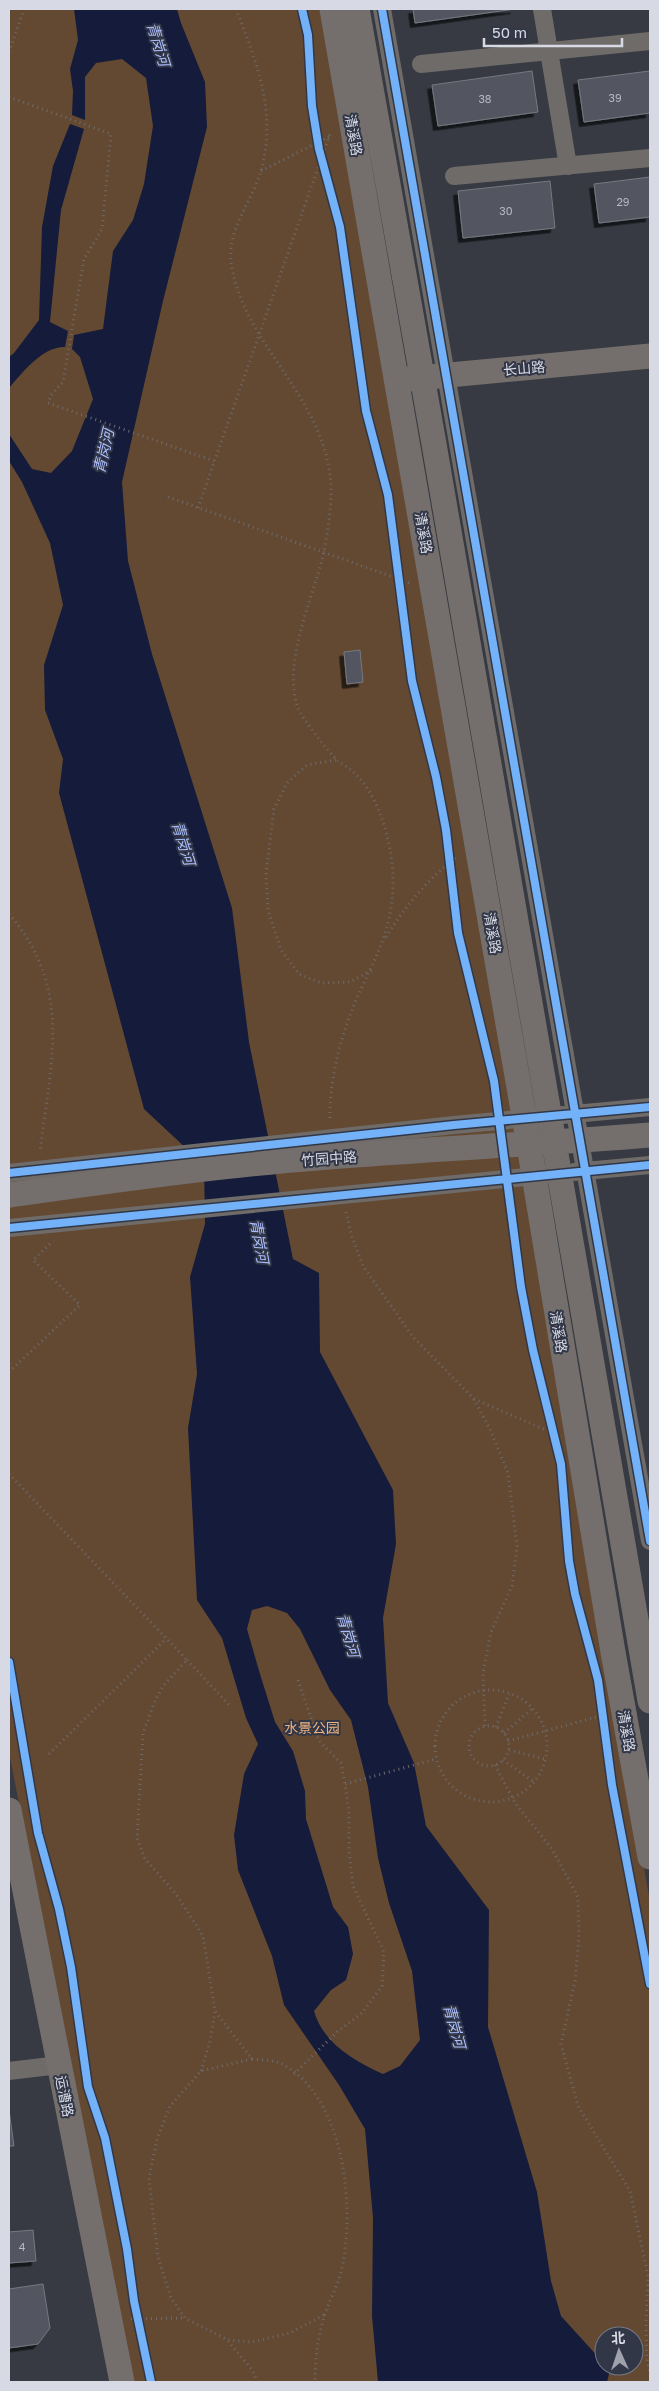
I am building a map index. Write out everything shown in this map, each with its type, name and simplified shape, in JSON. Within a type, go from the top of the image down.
[{"type":"main road","name":"清溪路","points":[[332,9],[477,842],[541,1144],[559,1174],[645,1647],[650,1701]]},
{"type":"main road","name":"清溪路","points":[[357,9],[476,690],[536,1118]]},
{"type":"main road","name":"长山路","points":[[397,380],[650,356]]},
{"type":"main road","points":[[452,694],[476,690]]},
{"type":"main road","name":"竹园中路","points":[[9,1195],[191,1171],[324,1148],[541,1144],[650,1135]]},
{"type":"main road","name":"清溪路","points":[[541,1144],[534,1176],[567,1445],[613,1652],[610,1715],[650,1857]]},
{"type":"main road","name":"运漕路","points":[[9,1810],[122,2382]]},
{"type":"street","points":[[382,9],[650,1541]]},
{"type":"street","points":[[542,9],[568,166]]},
{"type":"street","points":[[421,64],[650,41]]},
{"type":"street","points":[[454,176],[650,158]]},
{"type":"street","points":[[9,1173],[324,1148],[536,1118],[650,1107]]},
{"type":"street","points":[[9,1228],[650,1165]]},
{"type":"street","points":[[613,1652],[645,1647]]},
{"type":"street","points":[[9,2071],[59,2065]]},
{"type":"path","points":[[9,52],[24,9]]},
{"type":"path","points":[[236,9],[259,66],[268,119],[261,172],[234,234],[231,259],[239,296],[315,423],[326,449],[331,491],[324,552],[297,651],[293,682],[298,710],[336,760],[354,772],[371,796],[388,835],[393,880],[390,922],[372,970],[354,1005],[342,1038],[324,1148]]},
{"type":"path","points":[[9,97],[111,134],[102,229],[84,259],[63,382],[51,395],[48,403],[214,461]]},
{"type":"path","points":[[198,508],[333,127]]},
{"type":"path","points":[[316,132],[325,172]]},
{"type":"path","points":[[261,172],[330,136]]},
{"type":"path","points":[[168,497],[434,592]]},
{"type":"path","points":[[398,565],[401,594]]},
{"type":"path","points":[[336,760],[307,764],[287,783],[274,809],[266,873],[268,910],[281,950],[300,974],[321,983],[350,982],[372,970]]},
{"type":"path","points":[[383,942],[402,911],[431,880],[477,842]]},
{"type":"path","points":[[448,848],[452,877]]},
{"type":"path","points":[[9,914],[19,926],[44,972],[54,1025],[52,1073],[38,1170]]},
{"type":"path","points":[[343,1194],[352,1237],[363,1266],[413,1337],[473,1398],[490,1429],[508,1473],[517,1546],[512,1586],[491,1632],[483,1672],[485,1726]]},
{"type":"path","points":[[9,1372],[80,1305],[33,1260],[56,1237],[62,1223]]},
{"type":"path","points":[[473,1398],[567,1445]]},
{"type":"path","points":[[553,1427],[567,1445]]},
{"type":"path","points":[[9,1474],[231,1707]]},
{"type":"path","points":[[49,1754],[166,1639]]},
{"type":"path","points":[[186,1660],[163,1686],[154,1703],[143,1734],[137,1838],[145,1859],[176,1894],[203,1936],[215,2011],[210,2041],[200,2071],[170,2106],[157,2139],[149,2178],[158,2257],[171,2298],[185,2318],[228,2340],[252,2342],[290,2332],[325,2314]]},
{"type":"path","points":[[294,2074],[337,2032],[362,2013],[382,1986],[384,1952],[353,1886],[349,1852],[349,1812],[341,1763],[319,1741],[298,1680]]},
{"type":"path","points":[[483,1691],[508,1694],[523,1700],[536,1713],[545,1732],[547,1749],[543,1768],[534,1782],[517,1796],[499,1802],[481,1802],[464,1796],[450,1785],[440,1771],[436,1759],[435,1736],[441,1719],[453,1705],[468,1695],[483,1691]]},
{"type":"path","points":[[496,1727],[508,1694]]},
{"type":"path","points":[[504,1733],[532,1709]]},
{"type":"path","points":[[508,1741],[610,1715]]},
{"type":"path","points":[[485,1726],[496,1727],[504,1733],[508,1741],[509,1750],[503,1760],[495,1765],[482,1765],[472,1758],[469,1753],[468,1746],[472,1734],[485,1726]]},
{"type":"path","points":[[509,1750],[545,1759]]},
{"type":"path","points":[[345,1784],[436,1759]]},
{"type":"path","points":[[503,1760],[534,1782]]},
{"type":"path","points":[[495,1765],[512,1798],[552,1849],[578,1897],[579,1937],[575,1981],[561,2044],[578,2106],[630,2191],[648,2276],[646,2324],[647,2361],[650,2373]]},
{"type":"path","points":[[215,2011],[252,2059]]},
{"type":"path","points":[[200,2071],[252,2059],[282,2064],[310,2086],[330,2121],[344,2170],[347,2222],[342,2269],[325,2314],[314,2357],[314,2382]]},
{"type":"path","points":[[136,2310],[138,2323]]},
{"type":"path","points":[[110,2319],[138,2323],[185,2318]]},
{"type":"path","points":[[228,2340],[253,2370],[257,2382]]},
{"type":"green space","name":"水景公园","points":[[9,9],[320,9],[650,1902],[650,2382],[132,2382],[9,1752]]},
{"type":"water","name":"青岗河","points":[[74,9],[177,9],[205,82],[207,127],[163,301],[122,482],[128,561],[152,654],[232,908],[249,1042],[293,1259],[319,1273],[320,1352],[393,1490],[396,1544],[383,1618],[388,1703],[414,1763],[426,1826],[489,1910],[488,2027],[537,2192],[551,2281],[561,2316],[594,2352],[594,2376],[608,2376],[607,2382],[378,2382],[372,2316],[373,2218],[365,2129],[339,2085],[284,2005],[272,1956],[238,1870],[234,1835],[244,1774],[258,1744],[246,1718],[222,1638],[197,1600],[188,1428],[197,1374],[190,1277],[205,1224],[204,1165],[144,1109],[59,793],[63,759],[45,710],[44,665],[63,605],[50,543],[22,482],[9,461],[9,434],[32,469],[51,473],[72,451],[93,399],[80,357],[72,349],[74,335],[103,329],[113,251],[133,220],[144,184],[153,126],[146,78],[122,59],[96,63],[85,77],[85,120],[72,115],[73,91],[70,69],[78,40]],"holes":[[[267,1606],[287,1613],[300,1629],[330,1690],[351,1720],[368,1787],[378,1858],[389,1903],[412,1971],[420,2040],[400,2066],[383,2074],[351,2057],[332,2042],[324,2033],[314,2011],[331,1990],[346,1980],[353,1954],[348,1927],[333,1907],[306,1819],[305,1791],[293,1751],[275,1722],[247,1629],[252,1610]]]},
{"type":"water","points":[[70,124],[84,129],[61,210],[50,322],[68,331],[65,347],[49,351],[41,356],[9,388],[9,357],[39,320],[42,227],[53,166]]},
{"type":"building","points":[[413,9],[515,9],[415,23]]},
{"type":"building","points":[[532,71],[538,112],[438,126],[432,85]]},
{"type":"building","points":[[650,71],[650,113],[584,122],[578,80]]},
{"type":"building","points":[[650,177],[650,217],[599,223],[594,184]]},
{"type":"building","points":[[550,181],[555,228],[463,238],[458,191]]},
{"type":"building","points":[[360,650],[363,682],[347,684],[344,652]]},
{"type":"building","points":[[9,2110],[14,2146],[9,2146]]},
{"type":"building","points":[[33,2230],[36,2261],[9,2263],[9,2232]]},
{"type":"building","points":[[43,2284],[50,2328],[38,2344],[9,2348],[9,2289]]},
{"type":"cycle path","points":[[302,9],[308,35],[312,106],[319,149],[340,227],[366,411],[388,495],[412,681],[436,777],[446,830],[458,933],[494,1081],[521,1287],[533,1350],[561,1464],[569,1561],[575,1594],[598,1680],[612,1785],[650,1984]]},
{"type":"cycle path","points":[[382,9],[650,1541]]},
{"type":"cycle path","points":[[9,1173],[454,1125],[650,1107]]},
{"type":"cycle path","points":[[9,1228],[650,1165]]},
{"type":"cycle path","points":[[9,1662],[38,1833],[59,1909],[71,1967],[88,2087],[105,2138],[127,2249],[134,2301],[151,2382]]}]
